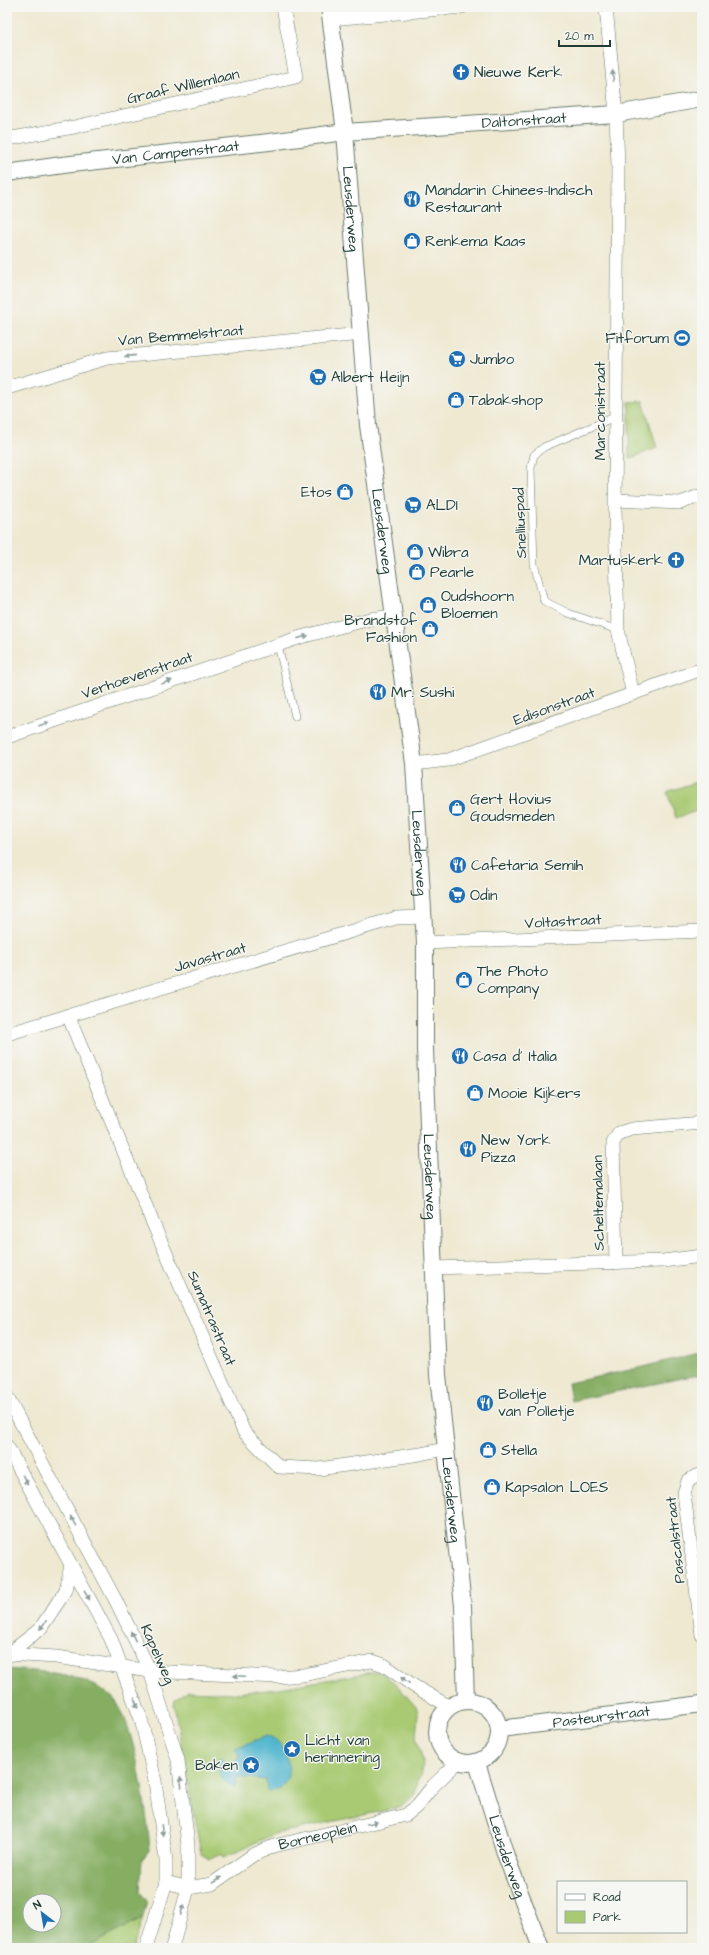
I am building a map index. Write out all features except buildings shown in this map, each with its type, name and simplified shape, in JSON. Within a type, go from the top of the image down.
[{"type":"street","name":"Graaf Willemlaan","points":[[7,139],[74,127],[296,77],[283,7]]},
{"type":"street","points":[[330,13],[462,7]]},
{"type":"street","name":"Marconistraat","points":[[606,7],[616,114],[618,166],[616,416],[618,630],[633,694]]},
{"type":"street","name":"Leusderweg","points":[[330,13],[345,132],[368,425],[414,764],[424,917],[425,1049],[438,1375],[462,1598],[466,1701]]},
{"type":"street","name":"Daltonstraat","points":[[345,132],[616,114],[702,99]]},
{"type":"street","name":"Van Campenstraat","points":[[7,173],[62,165],[345,132]]},
{"type":"street","name":"Van Bemmelstraat","points":[[7,388],[108,358],[362,334]]},
{"type":"street","points":[[616,500],[680,503],[702,495]]},
{"type":"street","name":"Verhoevenstraat","points":[[7,737],[301,637],[370,619],[394,616]]},
{"type":"street","name":"Edisonstraat","points":[[414,764],[448,760],[702,669]]},
{"type":"street","name":"Javastraat","points":[[7,1034],[396,918],[424,917]]},
{"type":"street","name":"Voltastraat","points":[[425,943],[702,931]]},
{"type":"street","name":"Sumatrastraat","points":[[68,1015],[152,1221],[244,1432],[279,1467],[319,1470],[420,1454],[445,1448]]},
{"type":"street","name":"Scheltemalaan","points":[[616,1263],[613,1143],[619,1133],[632,1129],[702,1123]]},
{"type":"street","name":"Scheltemalaan","points":[[433,1268],[663,1261],[702,1256]]},
{"type":"street","name":"Kapelweg","points":[[7,1397],[116,1601],[150,1671],[178,1760],[188,1845],[188,1888],[172,1948]]},
{"type":"street","points":[[7,1446],[111,1639],[123,1666],[141,1719],[155,1781],[166,1860],[166,1882],[146,1948]]},
{"type":"street","name":"Pascalstraat","points":[[702,1475],[696,1476],[688,1481],[684,1493],[702,1635]]},
{"type":"street","points":[[7,1654],[40,1629],[66,1590],[71,1565]]},
{"type":"street","points":[[7,1654],[56,1657],[150,1671],[278,1677],[304,1675],[372,1661],[384,1665],[414,1686],[450,1707]]},
{"type":"street","points":[[466,1701],[485,1705],[497,1719],[500,1728],[497,1746],[492,1754],[477,1763],[458,1762],[444,1753],[437,1737],[440,1720],[450,1707],[466,1701]]},
{"type":"street","name":"Pasteurstraat","points":[[500,1728],[702,1704]]},
{"type":"street","name":"Borneoplein","points":[[166,1882],[188,1888],[212,1884],[253,1855],[274,1846],[406,1816],[416,1807],[433,1786],[458,1762]]},
{"type":"street","name":"Leusderweg","points":[[477,1763],[506,1856],[541,1948]]},
{"type":"lane","name":"Snelliuspad","points":[[616,416],[544,447],[534,455],[531,468],[534,564],[544,601],[568,613],[618,630]]},
{"type":"lane","points":[[278,645],[295,716]]},
{"type":"green space","points":[[643,401],[657,448],[629,459],[629,402]]},
{"type":"green space","points":[[702,780],[702,809],[676,818],[667,792]]},
{"type":"green space","points":[[702,1352],[702,1374],[571,1401],[568,1383],[630,1370]]},
{"type":"green space","points":[[7,1669],[62,1674],[88,1682],[102,1690],[114,1699],[121,1711],[134,1748],[149,1836],[150,1851],[142,1859],[140,1892],[147,1901],[143,1917],[87,1948],[7,1948]]},
{"type":"green space","points":[[379,1671],[396,1684],[416,1707],[418,1713],[416,1737],[423,1761],[422,1773],[417,1782],[415,1794],[404,1805],[392,1809],[274,1834],[224,1857],[222,1853],[209,1859],[201,1854],[174,1705],[175,1700],[188,1691],[235,1693],[267,1690]],"holes":[[[235,1748],[282,1786],[266,1780],[237,1777],[235,1787],[220,1757],[227,1766],[240,1757]]]},
{"type":"green space","points":[[143,1917],[133,1948],[87,1948]]},
{"type":"water","points":[[267,1736],[274,1739],[280,1745],[285,1752],[288,1761],[287,1779],[283,1786],[276,1790],[267,1791],[266,1780],[237,1777],[235,1787],[230,1785],[220,1776],[220,1757],[228,1766],[240,1757],[235,1748]]},
{"type":"place","name":"Nieuwe Kerk","points":[[461,72]]},
{"type":"place","name":"Mandarin Chinees-Indisch Restaurant","points":[[412,199]]},
{"type":"place","name":"Renkema Kaas","points":[[412,241]]},
{"type":"place","name":"Fitforum","points":[[682,338]]},
{"type":"place","name":"Jumbo","points":[[457,359]]},
{"type":"place","name":"Albert Heijn","points":[[318,377]]},
{"type":"place","name":"Tabakshop","points":[[456,400]]},
{"type":"place","name":"Etos","points":[[345,492]]},
{"type":"place","name":"ALDI","points":[[413,505]]},
{"type":"place","name":"Wibra","points":[[415,552]]},
{"type":"place","name":"Martuskerk","points":[[676,560]]},
{"type":"place","name":"Pearle","points":[[417,572]]},
{"type":"place","name":"Oudshoorn Bloemen","points":[[428,605]]},
{"type":"place","name":"Brandstof Fashion","points":[[430,629]]},
{"type":"place","name":"Mr. Sushi","points":[[378,692]]},
{"type":"place","name":"Gert Hovius Goudsmeden","points":[[457,808]]},
{"type":"place","name":"Cafetaria Semih","points":[[458,865]]},
{"type":"place","name":"Odin","points":[[457,895]]},
{"type":"place","name":"The Photo Company","points":[[464,980]]},
{"type":"place","name":"Casa d' Italia","points":[[460,1056]]},
{"type":"place","name":"Mooie Kijkers","points":[[475,1093]]},
{"type":"place","name":"New York Pizza","points":[[468,1149]]},
{"type":"place","name":"Bolletje van Polletje","points":[[485,1403]]},
{"type":"place","name":"Stella","points":[[488,1450]]},
{"type":"place","name":"Kapsalon LOES","points":[[492,1487]]},
{"type":"place","name":"Licht van herinnering","points":[[292,1749]]},
{"type":"place","name":"Baken","points":[[251,1765]]}]
